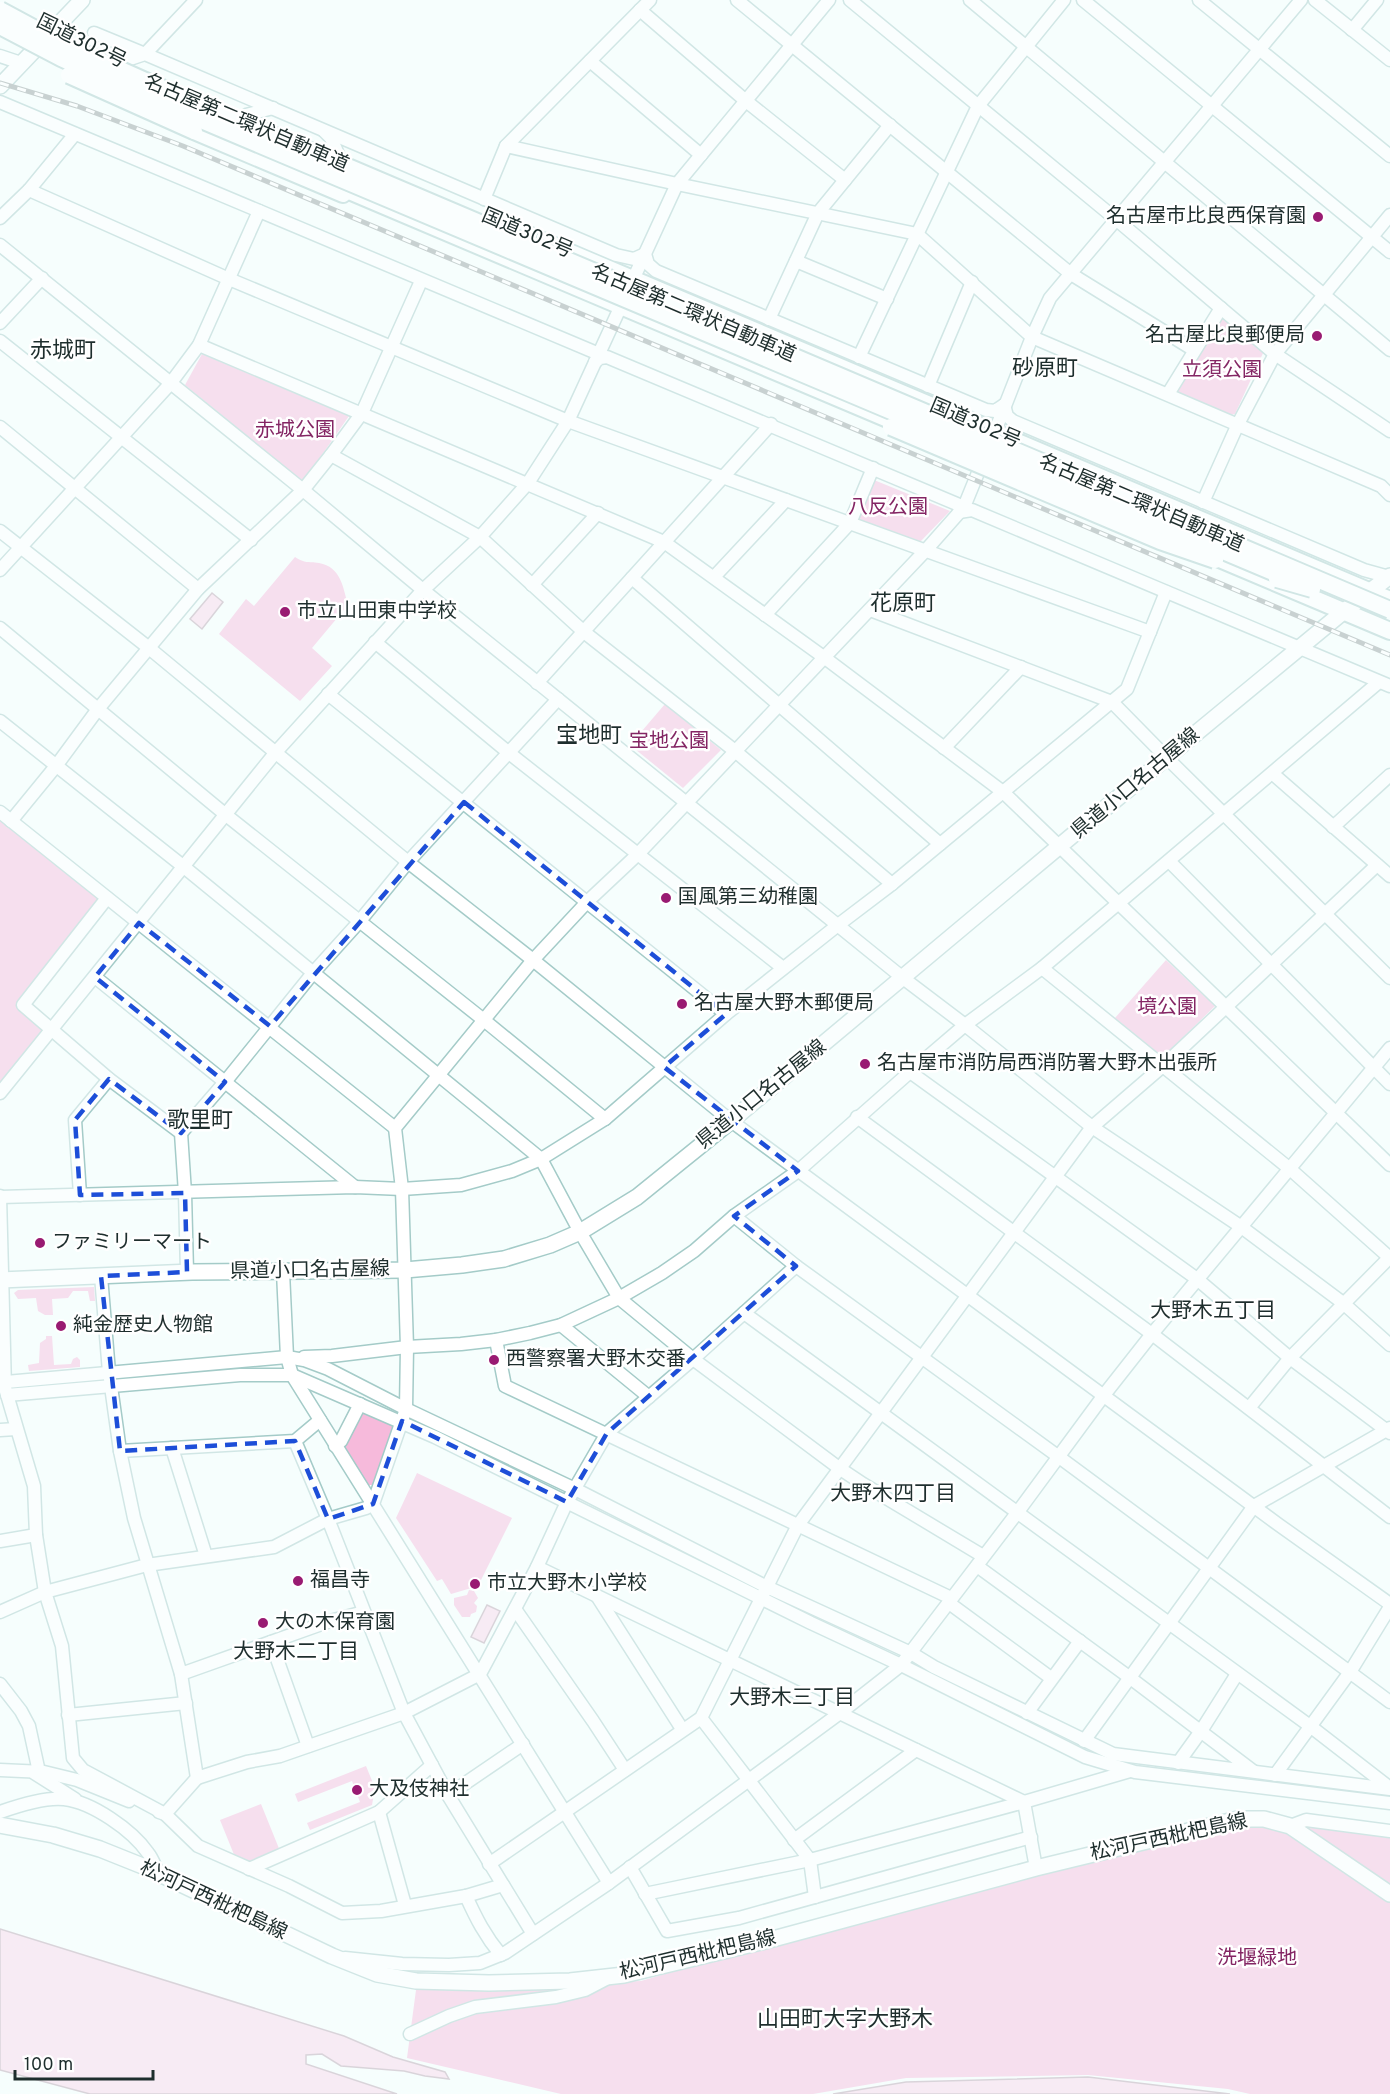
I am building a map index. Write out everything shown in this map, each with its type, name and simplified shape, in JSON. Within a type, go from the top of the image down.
[{"type":"highway","name":"国道302号","points":[[0,1],[121,62],[1390,600]]},
{"type":"highway","name":"名古屋第二環状自動車道","points":[[0,10],[47,36],[121,71],[1390,610]]},
{"type":"highway","name":"名古屋第二環状自動車道","points":[[0,26],[61,58],[135,92],[1390,622]]},
{"type":"highway","name":"国道302号","points":[[0,33],[27,58],[144,104],[1390,632]]},
{"type":"highway","points":[[0,39],[94,86],[195,130],[422,228],[466,241]]},
{"type":"highway","points":[[731,352],[780,380],[1160,541],[1246,571],[1312,589]]},
{"type":"main road","points":[[0,86],[82,0]]},
{"type":"main road","name":"県道小口名古屋線","points":[[1,1280],[187,1272],[405,1270],[462,1265],[504,1258],[550,1245],[580,1232],[637,1197],[731,1121],[1299,648],[1389,577]]},
{"type":"main road","name":"松河戸西枇杷島線","points":[[0,1825],[53,1835],[90,1846],[159,1874],[332,1956],[377,1974],[416,1981],[570,1982],[624,1975],[773,1939],[1036,1868],[1238,1819],[1263,1818],[1290,1826],[1390,1894]]},
{"type":"street","points":[[121,62],[145,54],[196,0]]},
{"type":"street","points":[[484,199],[506,146],[650,0]]},
{"type":"street","points":[[736,0],[1071,274],[1194,350]]},
{"type":"street","points":[[0,1093],[276,752],[423,590],[480,537],[528,483],[567,422],[677,184],[830,0]]},
{"type":"street","points":[[850,0],[1117,220],[1275,354],[1390,431]]},
{"type":"street","points":[[970,0],[1390,350]]},
{"type":"street","points":[[859,357],[978,106],[1064,0]]},
{"type":"street","points":[[1083,0],[1390,252]]},
{"type":"street","points":[[1199,0],[1390,156]]},
{"type":"street","points":[[395,1128],[533,960],[825,658],[962,510],[1050,298],[1301,0]]},
{"type":"street","points":[[1315,0],[1390,60]]},
{"type":"street","points":[[1352,30],[1377,0]]},
{"type":"street","points":[[640,10],[845,180]]},
{"type":"street","points":[[94,33],[628,259],[645,254]]},
{"type":"street","points":[[0,56],[27,58]]},
{"type":"street","points":[[590,61],[701,155]]},
{"type":"street","points":[[0,102],[259,211],[597,358],[607,357],[771,424],[962,510],[972,510],[1385,684],[1273,774],[1042,968],[965,1025],[857,1117],[798,1171],[734,1216],[686,1257],[620,1298],[561,1325],[496,1340],[332,1356],[287,1357],[109,1372],[4,1388]]},
{"type":"street","points":[[246,115],[273,108]]},
{"type":"street","points":[[769,319],[818,213],[890,125]]},
{"type":"street","points":[[323,130],[329,135],[338,154]]},
{"type":"street","points":[[0,218],[29,190],[75,134]]},
{"type":"street","points":[[506,146],[917,234],[1032,337],[1387,487]]},
{"type":"street","points":[[29,190],[229,279],[567,422],[1150,632]]},
{"type":"street","points":[[0,570],[171,384],[199,345],[259,211]]},
{"type":"street","points":[[1203,502],[1238,424],[1275,354],[1390,215]]},
{"type":"street","points":[[549,226],[561,249]]},
{"type":"street","points":[[0,244],[537,683],[903,978],[1092,1127],[1240,1226],[1343,1303],[1390,1345]]},
{"type":"street","points":[[645,254],[648,264],[656,271],[859,357],[986,410],[995,411],[1004,405]]},
{"type":"street","points":[[796,261],[887,299]]},
{"type":"street","points":[[0,323],[42,278]]},
{"type":"street","points":[[11,821],[98,709],[198,589],[303,490],[331,456],[362,413],[421,281]]},
{"type":"street","points":[[928,386],[972,282]]},
{"type":"street","points":[[682,300],[705,292]]},
{"type":"street","points":[[1168,394],[1221,308]]},
{"type":"street","points":[[0,341],[251,540]]},
{"type":"street","points":[[199,345],[664,542],[825,658],[1003,792],[1390,1165]]},
{"type":"street","points":[[877,364],[885,372],[894,390]]},
{"type":"street","points":[[1004,405],[1009,419],[1364,570],[1389,577]]},
{"type":"street","points":[[537,683],[771,424]]},
{"type":"street","points":[[0,427],[198,589]]},
{"type":"street","points":[[1040,452],[1068,444]]},
{"type":"street","points":[[331,456],[480,537],[584,632],[735,751],[892,884]]},
{"type":"street","points":[[765,615],[850,523],[873,468]]},
{"type":"street","points":[[714,578],[786,500]]},
{"type":"street","points":[[532,585],[598,513]]},
{"type":"street","points":[[0,531],[149,648],[408,862],[731,1121],[1390,1605],[1350,1672],[1275,1774]]},
{"type":"street","points":[[632,578],[940,844]]},
{"type":"street","points":[[502,1885],[466,1896],[381,1911],[342,1913],[198,1846],[165,1814],[83,1770],[73,1758],[62,1646],[45,1592],[36,1536],[34,1486],[4,1388],[0,1197],[355,1187],[402,1189],[461,1185],[512,1171],[541,1159],[605,1119],[627,1102],[726,1014],[892,884],[1127,689],[1166,592]]},
{"type":"street","points":[[870,610],[1112,702],[1390,978]]},
{"type":"street","points":[[0,628],[226,815],[605,1119]]},
{"type":"street","points":[[375,642],[508,753],[783,968]]},
{"type":"street","points":[[944,748],[1021,667]]},
{"type":"street","points":[[328,694],[726,1014]]},
{"type":"street","points":[[187,1272],[186,1193],[181,1133],[408,862],[558,699]]},
{"type":"street","points":[[0,721],[184,867],[541,1159],[580,1232],[620,1298],[693,1359],[840,1468],[980,1561],[1080,1641],[1254,1772]]},
{"type":"street","points":[[1273,774],[1390,876]]},
{"type":"street","points":[[1334,827],[1385,787],[1390,775]]},
{"type":"street","points":[[0,812],[395,1128],[402,1189],[407,1347],[406,1409],[373,1504],[328,1519],[274,1547],[147,1564],[45,1592],[0,1612]]},
{"type":"street","points":[[1169,861],[1390,1084]]},
{"type":"street","points":[[489,1864],[701,1718],[798,1525],[1092,1127],[1164,1065],[1377,865]]},
{"type":"street","points":[[106,898],[23,1005],[109,1079],[181,1133]]},
{"type":"street","points":[[1042,968],[1290,1168],[1390,1258],[1290,1358],[1249,1408]]},
{"type":"street","points":[[95,977],[355,1187]]},
{"type":"street","points":[[332,1956],[402,1964],[449,1965],[480,1962],[501,1954],[609,1883],[840,1713],[901,1665],[1152,1334],[1390,1048]]},
{"type":"street","points":[[910,1072],[1197,1280],[1290,1358],[1389,1431],[1254,1506],[1084,1741]]},
{"type":"street","points":[[80,1195],[75,1120],[109,1079]]},
{"type":"street","points":[[857,1117],[1152,1334],[1390,1517]]},
{"type":"street","points":[[734,1216],[796,1266],[1390,1702]]},
{"type":"street","points":[[165,1814],[197,1778],[247,1762],[280,1756],[404,1713],[480,1674],[537,1567],[567,1502],[607,1433],[796,1266]]},
{"type":"street","points":[[283,1272],[287,1357],[292,1375],[609,1883]]},
{"type":"street","points":[[101,1276],[109,1372],[120,1451],[134,1518],[181,1674],[197,1778]]},
{"type":"street","points":[[744,1313],[1310,1726],[1390,1788]]},
{"type":"street","points":[[561,1325],[649,1397]]},
{"type":"street","points":[[496,1340],[505,1386],[798,1525],[950,1601],[1051,1678]]},
{"type":"street","points":[[287,1357],[304,1360],[328,1369],[406,1409],[575,1489],[901,1665],[1085,1757],[1130,1771],[1390,1803]]},
{"type":"street","points":[[4,1388],[111,1386],[240,1375],[292,1375],[402,1421],[567,1502],[764,1592],[911,1653],[934,1667],[1113,1754],[1390,1788]]},
{"type":"street","points":[[335,1446],[341,1441],[360,1404]]},
{"type":"street","points":[[120,1451],[295,1441],[320,1420]]},
{"type":"street","points":[[0,1430],[16,1429]]},
{"type":"street","points":[[295,1441],[404,1713],[448,1795],[533,1934]]},
{"type":"street","points":[[172,1448],[206,1556]]},
{"type":"street","points":[[0,1541],[36,1536]]},
{"type":"street","points":[[537,1567],[1024,1802]]},
{"type":"street","points":[[596,1595],[682,1729]]},
{"type":"street","points":[[515,1609],[625,1770]]},
{"type":"street","points":[[181,1674],[330,1621],[364,1612]]},
{"type":"street","points":[[1028,1713],[1051,1678],[1080,1641]]},
{"type":"street","points":[[271,1642],[308,1746]]},
{"type":"street","points":[[1178,1763],[1237,1674]]},
{"type":"street","points":[[0,1684],[21,1711],[29,1726],[36,1772],[81,1804]]},
{"type":"street","points":[[68,1714],[186,1703]]},
{"type":"street","points":[[701,1718],[810,1860],[815,1897]]},
{"type":"street","points":[[448,1795],[523,1744]]},
{"type":"street","points":[[794,1840],[916,1750]]},
{"type":"street","points":[[249,1869],[379,1812],[432,1765]]},
{"type":"street","points":[[0,1770],[36,1772],[77,1780],[165,1814]]},
{"type":"street","points":[[645,1894],[810,1860],[1130,1771]]},
{"type":"street","points":[[0,1812],[39,1802],[63,1799],[81,1804],[107,1816],[122,1827],[148,1853],[159,1874]]},
{"type":"street","points":[[1024,1802],[1036,1868]]},
{"type":"street","points":[[379,1812],[405,1905]]},
{"type":"street","points":[[1290,1826],[1306,1820],[1390,1831]]},
{"type":"street","points":[[630,1867],[667,1931],[739,1918],[1030,1838]]},
{"type":"street","points":[[466,1896],[486,1937],[501,1954]]},
{"type":"street","points":[[410,2034],[475,2007],[556,1997],[585,1990],[611,1977]]},
{"type":"highlighted area","points":[[464,802],[726,1014],[664,1067],[798,1171],[734,1216],[796,1266],[607,1433],[567,1502],[402,1421],[373,1504],[328,1519],[295,1441],[120,1451],[101,1276],[187,1272],[185,1193],[80,1195],[75,1120],[109,1079],[181,1133],[225,1082],[95,977],[139,923],[270,1026]]},
{"type":"green space","name":"立須公園","points":[[1227,319],[1264,351],[1235,414],[1230,415],[1176,392],[1176,387],[1218,320]]},
{"type":"green space","name":"赤城公園","points":[[202,354],[349,416],[303,482],[185,385]]},
{"type":"green space","name":"八反公園","points":[[874,480],[950,511],[919,543],[855,519]]},
{"type":"green space","points":[[295,557],[326,565],[337,573],[348,605],[312,648],[332,666],[300,701],[219,634],[246,599],[254,606]]},
{"type":"green space","name":"宝地公園","points":[[665,704],[721,750],[683,788],[630,745]]},
{"type":"green space","points":[[0,815],[103,898],[20,1005],[46,1030],[0,1088]]},
{"type":"green space","name":"境公園","points":[[1166,960],[1215,1006],[1163,1057],[1115,1018]]},
{"type":"green space","points":[[94,1287],[95,1301],[90,1301],[88,1291],[73,1291],[68,1298],[52,1299],[53,1315],[45,1315],[38,1311],[36,1298],[18,1299],[14,1293],[18,1290]]},
{"type":"green space","points":[[46,1336],[52,1336],[54,1365],[71,1364],[77,1357],[80,1360],[80,1367],[29,1371],[28,1365],[39,1363],[40,1343],[46,1339]]},
{"type":"green space","points":[[361,1408],[399,1424],[375,1485],[368,1485],[343,1445]]},
{"type":"green space","points":[[417,1473],[512,1518],[478,1586],[451,1594],[442,1579],[437,1581],[396,1518]]},
{"type":"green space","points":[[469,1590],[474,1591],[478,1598],[474,1603],[477,1606],[476,1612],[470,1617],[462,1617],[454,1605],[454,1598],[467,1595]]},
{"type":"green space","points":[[366,1766],[375,1788],[372,1805],[310,1830],[307,1823],[360,1802],[352,1781],[298,1802],[295,1794]]},
{"type":"green space","points":[[261,1804],[280,1851],[247,1863],[235,1857],[220,1820]]},
{"type":"green space","name":"洗堰緑地","points":[[1309,1823],[1390,1835],[1390,2094],[1250,2094],[1228,2089],[1088,2075],[906,2078],[813,2094],[561,2094],[407,2058],[416,1990],[641,1981],[887,1909],[1240,1825]]},
{"type":"shaded area","points":[[212,593],[223,602],[202,629],[190,619]]},
{"type":"shaded area","points":[[487,1605],[500,1611],[484,1643],[471,1637]]},
{"type":"shaded area","points":[[0,1929],[344,2036],[393,2057],[445,2072],[449,2079],[404,2071],[341,2066],[322,2054],[306,2055],[306,2064],[397,2094],[90,2094],[0,2070]]},
{"type":"shaded area","points":[[1088,2077],[1230,2094],[833,2094],[906,2082]]},
{"type":"railway","points":[[0,83],[77,106],[183,146],[1390,655]]},
{"type":"place","name":"名古屋市比良西保育園","points":[[1318,217]]},
{"type":"place","name":"名古屋比良郵便局","points":[[1317,336]]},
{"type":"place","name":"市立山田東中学校","points":[[285,612]]},
{"type":"place","name":"国風第三幼稚園","points":[[666,898]]},
{"type":"place","name":"名古屋大野木郵便局","points":[[682,1004]]},
{"type":"place","name":"名古屋市消防局西消防署大野木出張所","points":[[865,1064]]},
{"type":"place","name":"ファミリーマート","points":[[40,1243]]},
{"type":"place","name":"純金歴史人物館","points":[[61,1326]]},
{"type":"place","name":"西警察署大野木交番","points":[[494,1360]]},
{"type":"place","name":"福昌寺","points":[[298,1581]]},
{"type":"place","name":"市立大野木小学校","points":[[475,1584]]},
{"type":"place","name":"大の木保育園","points":[[263,1623]]},
{"type":"place","name":"大及伎神社","points":[[357,1790]]},
{"type":"district","name":"赤城町","points":[[63,351]]},
{"type":"district","name":"砂原町","points":[[1045,369]]},
{"type":"district","name":"花原町","points":[[903,604]]},
{"type":"district","name":"宝地町","points":[[589,736]]},
{"type":"district","name":"歌里町","points":[[200,1121]]},
{"type":"district","name":"大野木五丁目","points":[[1213,1311]]},
{"type":"district","name":"大野木四丁目","points":[[893,1494]]},
{"type":"district","name":"大野木二丁目","points":[[296,1652]]},
{"type":"district","name":"大野木三丁目","points":[[792,1698]]},
{"type":"district","name":"山田町大字大野木","points":[[845,2020]]}]
